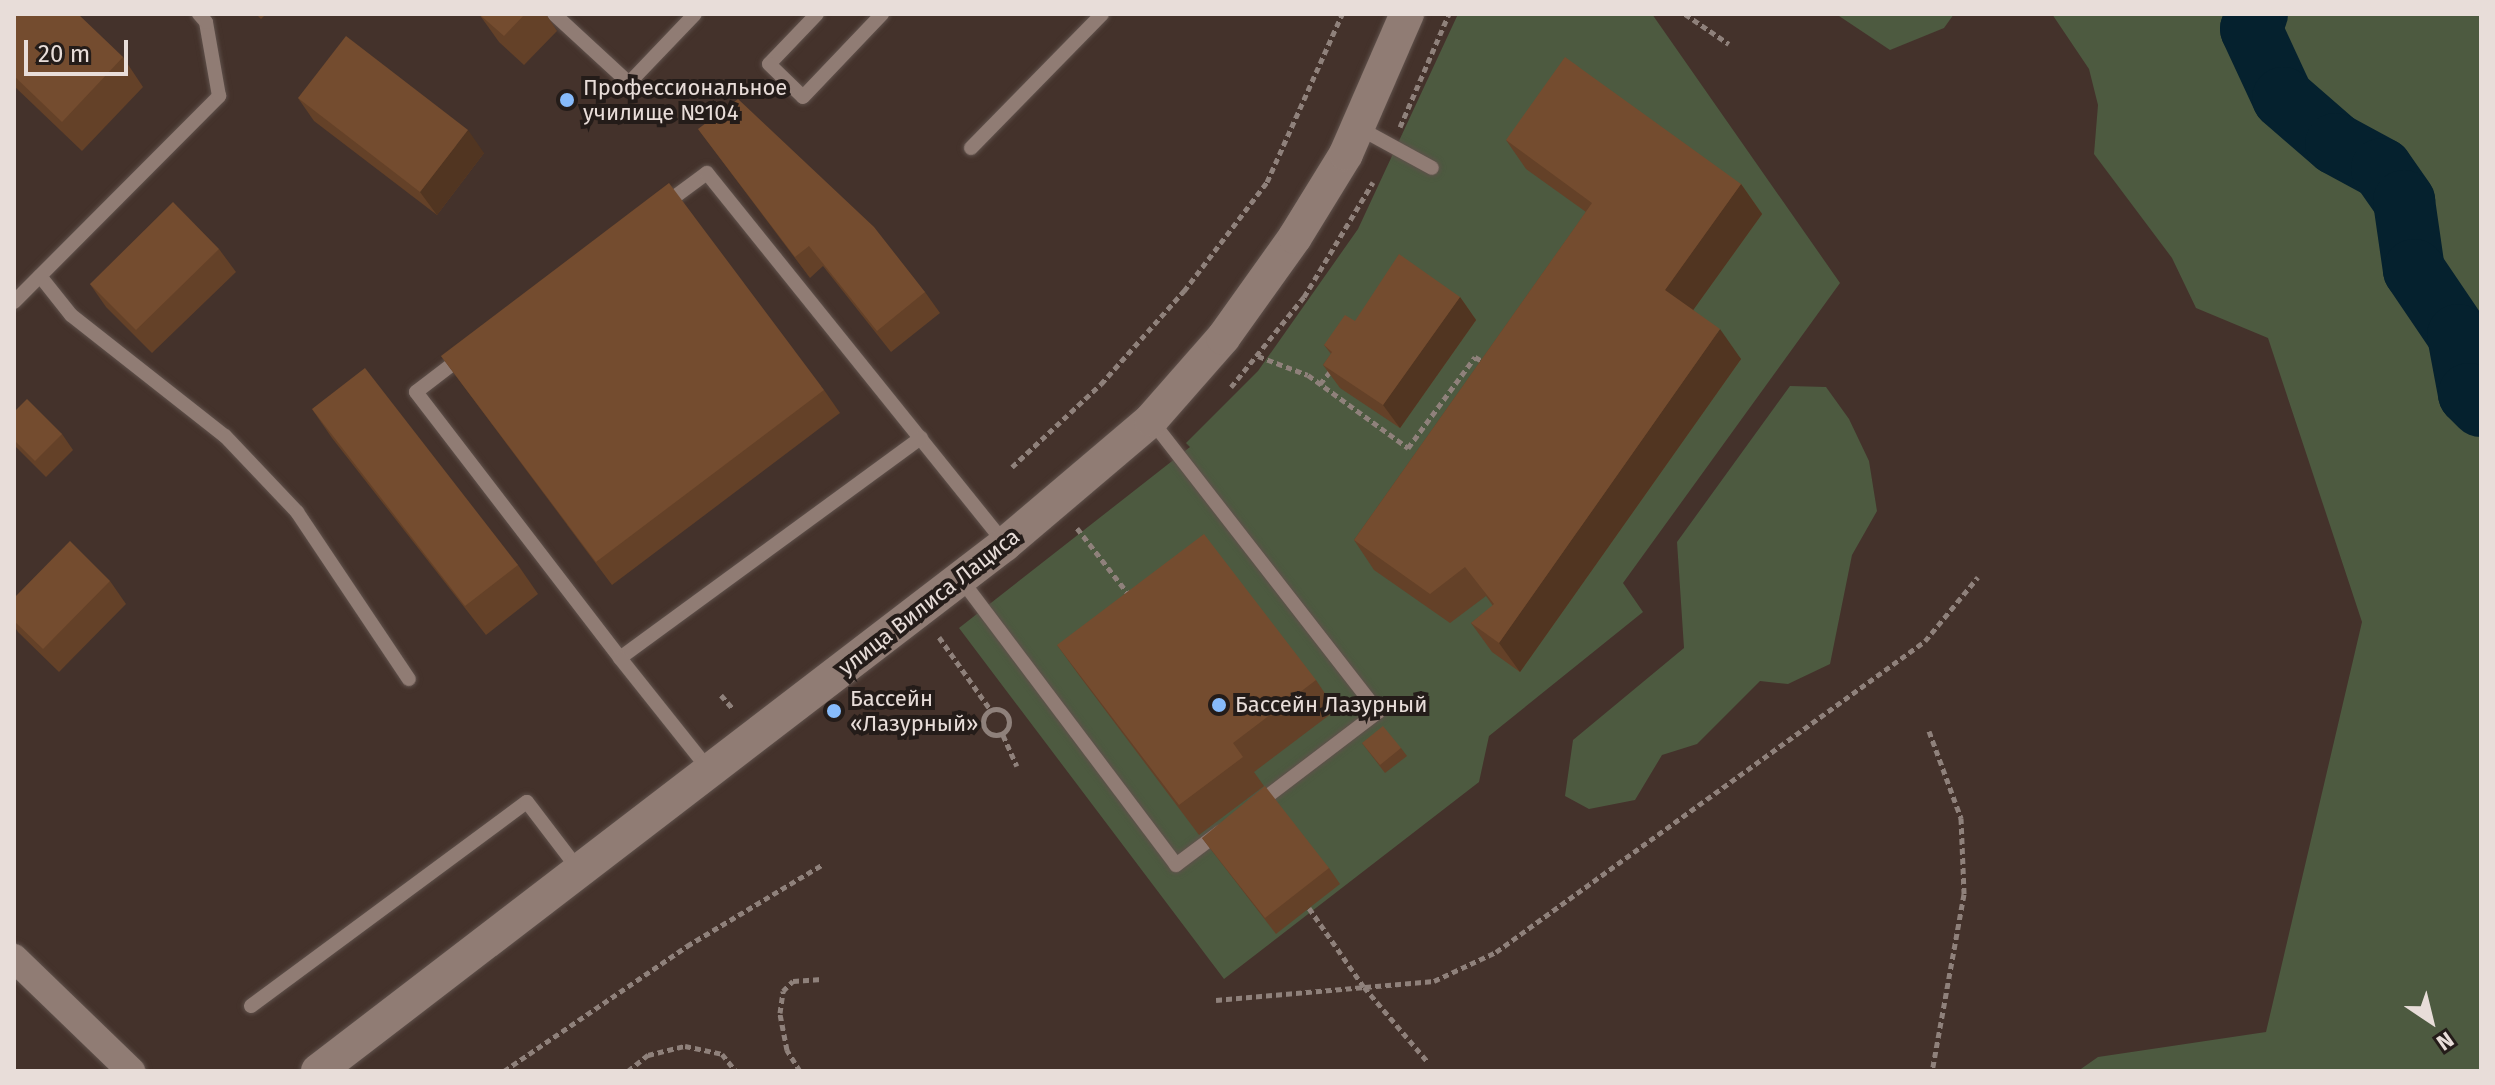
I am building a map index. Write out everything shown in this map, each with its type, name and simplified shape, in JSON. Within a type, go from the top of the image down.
[{"type":"street","name":"улица Вилиса Лациса","points":[[318,1071],[581,873],[1005,544],[1151,420],[1223,338],[1286,249],[1358,127],[1407,14]]},
{"type":"street","points":[[14,958],[131,1071]]},
{"type":"lane","points":[[14,302],[219,96],[206,22],[199,14]]},
{"type":"lane","points":[[554,14],[629,83],[695,14]]},
{"type":"lane","points":[[817,14],[769,64],[803,97],[882,14]]},
{"type":"lane","points":[[971,148],[1102,14]]},
{"type":"lane","points":[[1358,127],[1432,168]]},
{"type":"lane","points":[[656,211],[707,173],[1005,544]]},
{"type":"lane","points":[[40,276],[71,315],[225,436],[297,512],[409,679]]},
{"type":"lane","points":[[479,344],[416,392],[710,772]]},
{"type":"lane","points":[[960,577],[1176,865],[1378,712],[1151,420]]},
{"type":"lane","points":[[620,658],[921,438]]},
{"type":"lane","points":[[251,1006],[527,802],[581,873]]},
{"type":"path","points":[[1012,467],[1101,384],[1184,291],[1267,182],[1342,14]]},
{"type":"path","points":[[1685,14],[1729,44]]},
{"type":"path","points":[[1258,356],[1320,384],[1408,448],[1475,357],[1496,371]]},
{"type":"path","points":[[1320,384],[1334,367]]},
{"type":"path","points":[[1077,527],[1139,608]]},
{"type":"path","points":[[1216,1000],[1434,981],[1496,952],[1925,641],[1978,577]]},
{"type":"path","points":[[937,639],[990,709]]},
{"type":"path","points":[[990,709],[1001,709],[1009,716],[1010,727],[1003,735],[992,736],[984,728],[983,717],[990,709]]},
{"type":"path","points":[[1929,731],[1961,818],[1964,894],[1932,1071]]},
{"type":"path","points":[[1003,735],[1017,766]]},
{"type":"path","points":[[504,1071],[687,946],[822,865]]},
{"type":"path","points":[[1309,908],[1364,987],[1427,1061]]},
{"type":"path","points":[[800,1071],[787,1050],[783,991],[793,981],[822,979]]},
{"type":"path","points":[[628,1071],[648,1055],[685,1046],[722,1054],[736,1071]]},
{"type":"green space","points":[[1458,14],[1652,14],[1840,283],[1623,583],[1643,612],[1489,736],[1479,782],[1224,979],[959,628],[1190,447],[1186,443],[1258,371],[1358,229]]},
{"type":"green space","points":[[1836,14],[1954,14],[1944,28],[1890,50]]},
{"type":"green space","points":[[2052,14],[2481,14],[2481,1071],[2078,1071],[2098,1057],[2266,1032],[2362,622],[2268,338],[2196,308],[2172,258],[2094,154],[2098,105],[2089,69]]},
{"type":"green space","points":[[1790,386],[1826,387],[1849,419],[1869,461],[1877,511],[1852,555],[1830,664],[1788,684],[1760,681],[1697,744],[1662,755],[1635,800],[1589,809],[1565,796],[1573,740],[1684,648],[1677,542]]},
{"type":"building","points":[[14,14],[78,14],[123,57],[62,122],[14,76]]},
{"type":"building","points":[[479,14],[525,14],[504,36]]},
{"type":"building","points":[[346,36],[468,130],[420,192],[298,98]]},
{"type":"building","points":[[1565,57],[1741,184],[1665,290],[1720,329],[1499,643],[1471,623],[1494,604],[1465,567],[1430,594],[1354,540],[1592,203],[1506,140]]},
{"type":"building","points":[[738,99],[874,227],[925,292],[877,331],[809,246],[795,257],[698,129]]},
{"type":"building","points":[[669,183],[824,390],[596,562],[441,356]]},
{"type":"building","points":[[173,202],[219,249],[136,330],[90,284]]},
{"type":"building","points":[[1399,254],[1460,297],[1383,405],[1323,365],[1332,352],[1324,345],[1345,315],[1355,321]]},
{"type":"building","points":[[365,368],[518,565],[465,606],[312,409]]},
{"type":"building","points":[[27,399],[62,434],[35,461],[14,440],[14,412]]},
{"type":"building","points":[[1204,534],[1316,680],[1233,743],[1243,757],[1179,805],[1057,645]]},
{"type":"building","points":[[70,541],[110,581],[43,649],[14,621],[14,598]]},
{"type":"building","points":[[1383,726],[1401,748],[1380,765],[1362,743]]},
{"type":"building","points":[[1265,786],[1329,868],[1265,918],[1202,838]]},
{"type":"waterway","points":[[2257,14],[2251,29],[2283,98],[2336,144],[2382,169],[2404,201],[2414,270],[2458,335],[2469,394],[2481,406]]},
{"type":"place","name":"Профессиональное училище №104","points":[[567,100]]},
{"type":"place","name":"Бассейн Лазурный","points":[[1219,705]]},
{"type":"place","name":"Бассейн «Лазурный»","points":[[834,711]]}]
